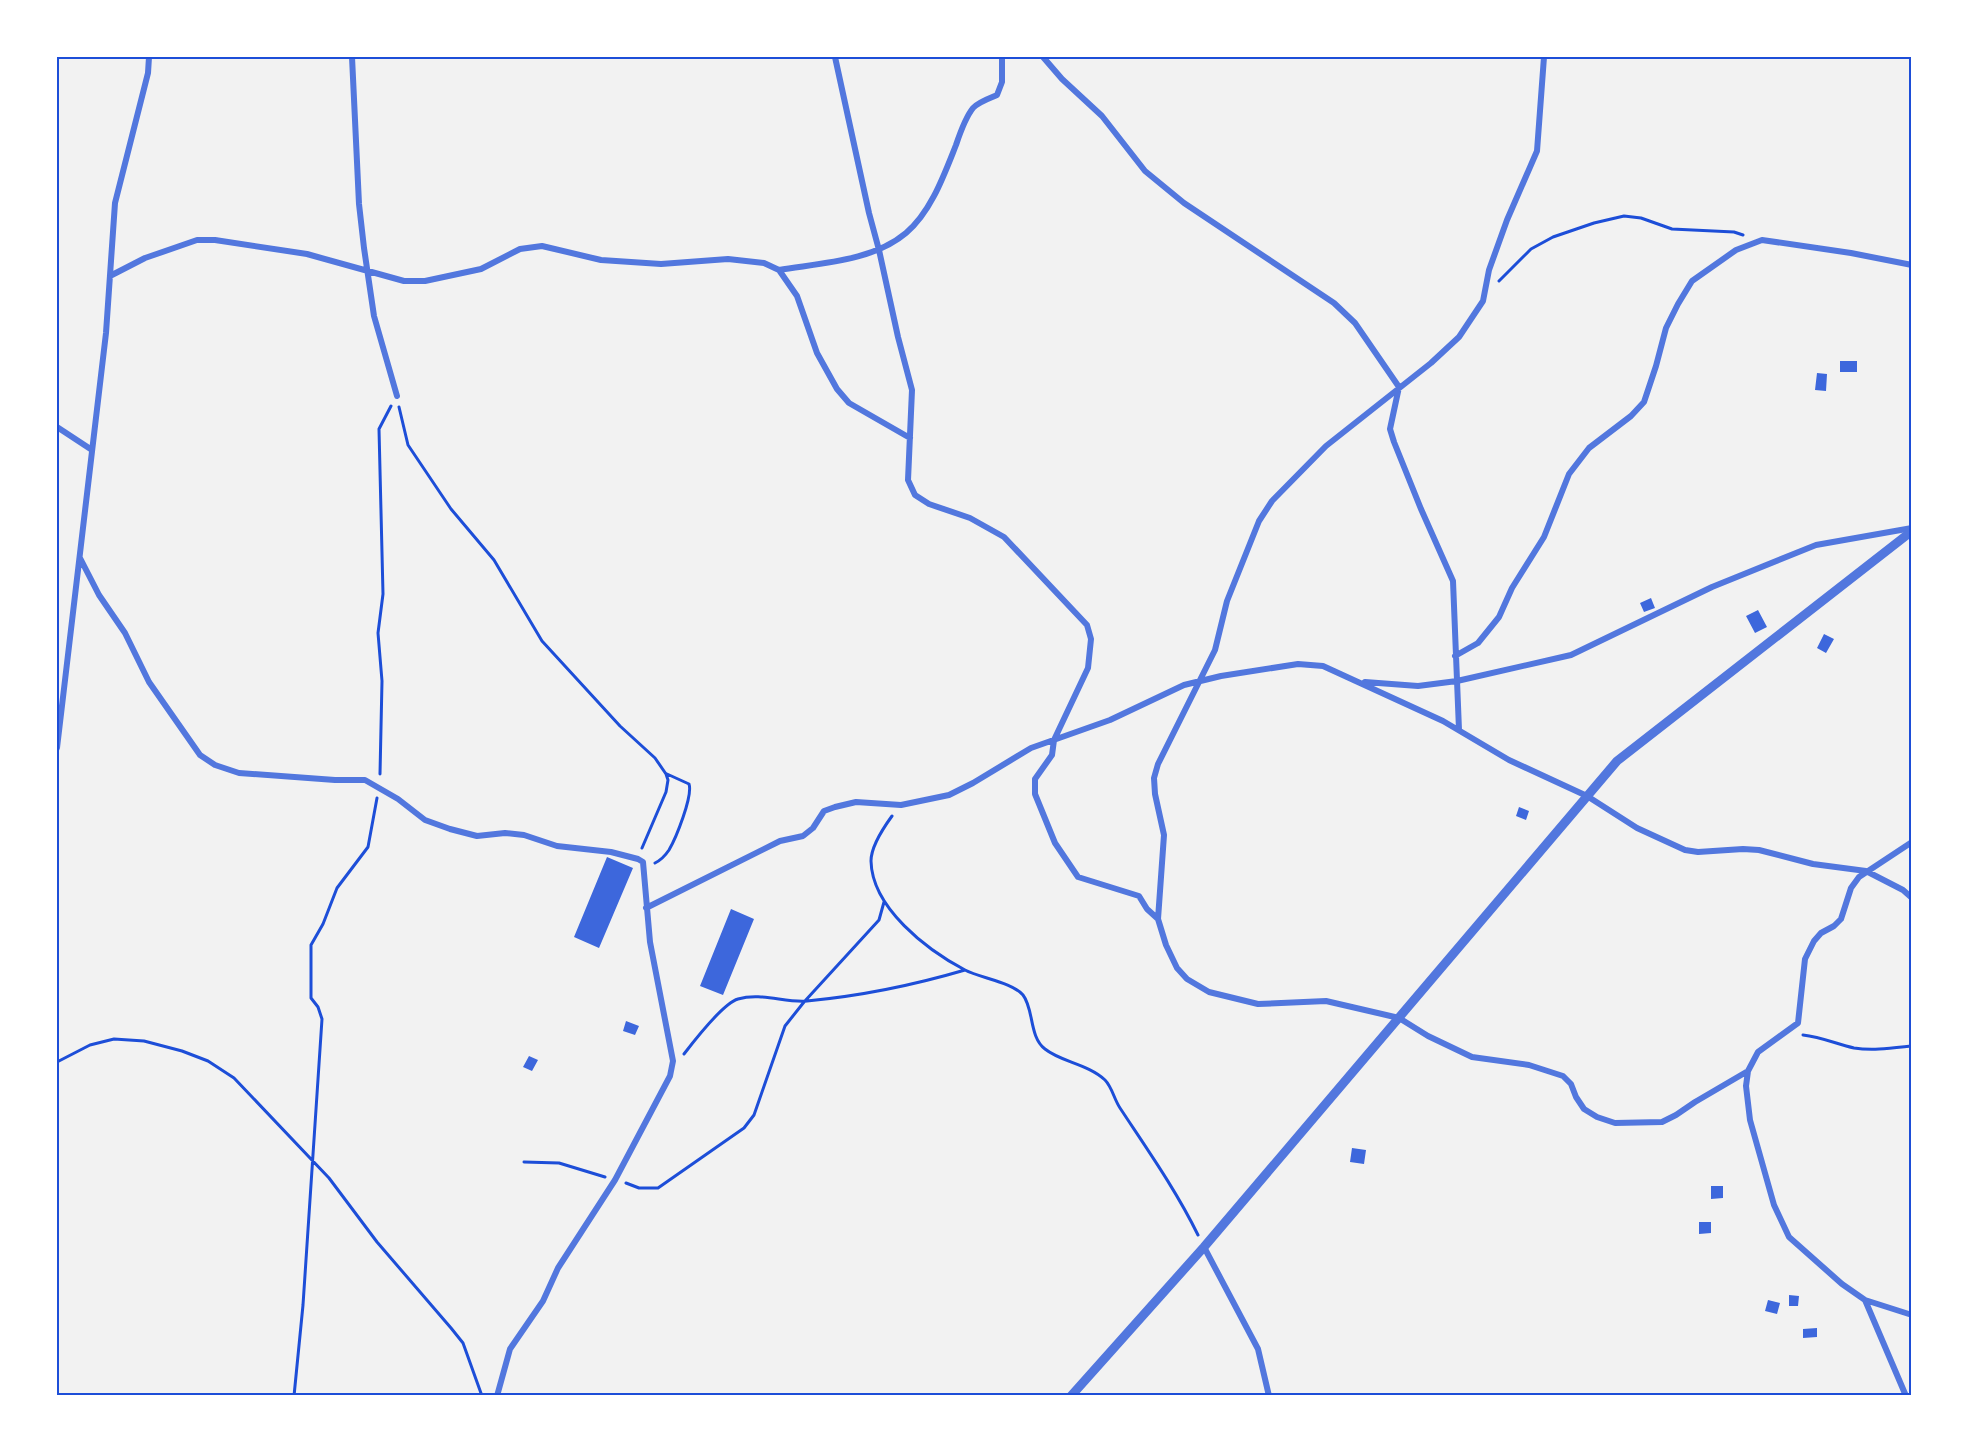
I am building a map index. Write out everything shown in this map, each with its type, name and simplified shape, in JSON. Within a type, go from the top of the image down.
[{"type":"street","points":[[57,748],[111,276],[115,203],[148,73],[149,57]]},
{"type":"street","points":[[352,57],[359,204],[374,316],[397,396]]},
{"type":"street","points":[[835,57],[869,213],[912,390],[908,480],[915,495],[929,504],[970,518],[1004,537],[1087,625],[1091,639],[1088,668],[1054,740],[1052,755],[1035,779],[1035,794],[1055,843],[1078,877],[1139,896],[1147,909],[1158,919]]},
{"type":"street","points":[[780,270],[879,250],[907,233],[927,209],[974,107],[998,95],[1002,82],[1002,57]]},
{"type":"street","points":[[1043,57],[1062,80],[1102,116],[1145,171],[1184,203],[1334,303],[1355,323],[1399,387],[1390,429],[1421,509],[1453,581],[1459,730]]},
{"type":"street","points":[[1544,57],[1537,151],[1503,230],[1489,270],[1483,301],[1459,337],[1431,363],[1326,446],[1272,501],[1259,521],[1227,601],[1215,650],[1158,764],[1154,778],[1164,835],[1158,919],[1166,945],[1177,968],[1187,979],[1209,992],[1258,1004],[1326,1001],[1399,1018],[1428,1036],[1472,1057],[1529,1065],[1563,1076],[1571,1084],[1584,1109],[1597,1117],[1615,1123],[1662,1122],[1748,1071]]},
{"type":"street","points":[[111,276],[145,258],[197,240],[215,240],[307,254],[404,281],[425,281],[481,269],[520,249],[543,246],[601,260],[661,264],[728,259],[764,262],[780,270],[797,296],[817,353],[837,389],[849,403],[910,438]]},
{"type":"street","points":[[1455,656],[1478,643],[1499,617],[1512,588],[1544,537],[1569,474],[1589,448],[1631,416],[1644,402],[1666,328],[1692,281],[1736,250],[1762,240],[1851,253],[1912,265]]},
{"type":"street","points":[[57,427],[92,450]]},
{"type":"street","points":[[1362,682],[1418,686],[1457,681],[1571,655],[1712,587],[1816,545],[1912,529]]},
{"type":"street","points":[[1071,1396],[1204,1247],[1627,751],[1912,529]]},
{"type":"street","points":[[80,558],[99,595],[125,633],[149,682],[200,755],[215,765],[239,773],[365,780],[398,799],[425,820],[477,836],[506,833],[524,835],[557,846],[611,852],[643,862],[646,908],[656,978],[665,1011],[673,1061],[670,1076],[615,1180],[558,1268],[543,1301],[510,1349],[497,1396]]},
{"type":"street","points":[[646,908],[780,841],[803,836],[813,828],[824,811],[856,802],[901,806],[949,795],[1031,748],[1110,720],[1184,685],[1299,664],[1323,666],[1362,682],[1459,730],[1509,760],[1587,796],[1637,828],[1685,850],[1698,852],[1759,850],[1813,864],[1866,871],[1912,897]]},
{"type":"street","points":[[1912,842],[1866,871],[1851,888],[1840,919],[1834,926],[1821,933],[1809,951],[1803,969],[1801,1011],[1798,1023],[1758,1052],[1748,1071],[1746,1086],[1757,1152],[1774,1205],[1789,1238],[1842,1284],[1865,1300],[1912,1315]]},
{"type":"street","points":[[1204,1247],[1258,1349],[1269,1396]]},
{"type":"street","points":[[1865,1300],[1906,1396]]},
{"type":"path","points":[[1498,283],[1530,249],[1553,237],[1624,216],[1641,218],[1672,229],[1734,232],[1762,240]]},
{"type":"path","points":[[397,396],[408,445],[451,509],[494,560],[542,641],[620,726],[655,758],[666,774],[668,784],[666,792],[638,859]]},
{"type":"path","points":[[294,1396],[303,1305],[322,1019],[318,1007],[310,998],[311,945],[323,924],[337,888],[368,848],[380,788],[382,681],[378,633],[382,594],[379,429],[397,396]]},
{"type":"path","points":[[645,867],[662,859],[670,849],[690,796],[689,784],[666,774]]},
{"type":"path","points":[[901,806],[888,822],[872,850],[871,861],[876,884],[884,902],[897,919],[923,942],[965,970],[1015,989],[1024,996],[1038,1039],[1044,1049],[1095,1072],[1107,1082],[1117,1103],[1185,1209],[1204,1247]]},
{"type":"path","points":[[524,1162],[559,1163],[639,1188],[658,1188],[744,1128],[754,1114],[785,1026],[879,920],[884,902]]},
{"type":"path","points":[[670,1076],[700,1032],[736,999],[753,997],[804,1002],[926,982],[965,970]]},
{"type":"path","points":[[1786,1033],[1820,1037],[1868,1050],[1912,1046]]},
{"type":"path","points":[[57,1062],[90,1046],[114,1040],[144,1041],[208,1060],[234,1078],[328,1178],[377,1242],[463,1343],[482,1396]]},
{"type":"building","points":[[1840,361],[1857,361],[1857,372],[1840,372]]},
{"type":"building","points":[[1817,373],[1827,374],[1826,391],[1815,390]]},
{"type":"building","points":[[1651,598],[1655,608],[1644,612],[1640,603]]},
{"type":"building","points":[[1758,610],[1767,627],[1755,633],[1746,616]]},
{"type":"building","points":[[1824,634],[1834,639],[1826,653],[1817,648]]},
{"type":"building","points":[[1519,807],[1529,811],[1526,820],[1516,816]]},
{"type":"building","points":[[607,857],[633,868],[599,948],[574,937]]},
{"type":"building","points":[[731,909],[754,919],[723,995],[700,986]]},
{"type":"building","points":[[626,1021],[639,1026],[635,1035],[623,1031]]},
{"type":"building","points":[[529,1056],[538,1060],[532,1071],[523,1067]]},
{"type":"building","points":[[1352,1148],[1366,1150],[1364,1164],[1350,1162]]},
{"type":"building","points":[[1711,1186],[1723,1186],[1723,1198],[1711,1199]]},
{"type":"building","points":[[1699,1222],[1711,1222],[1711,1233],[1699,1234]]},
{"type":"building","points":[[1789,1295],[1799,1296],[1798,1306],[1789,1306]]},
{"type":"building","points":[[1768,1300],[1780,1303],[1777,1314],[1765,1311]]},
{"type":"building","points":[[1817,1328],[1817,1337],[1803,1338],[1803,1329]]}]
